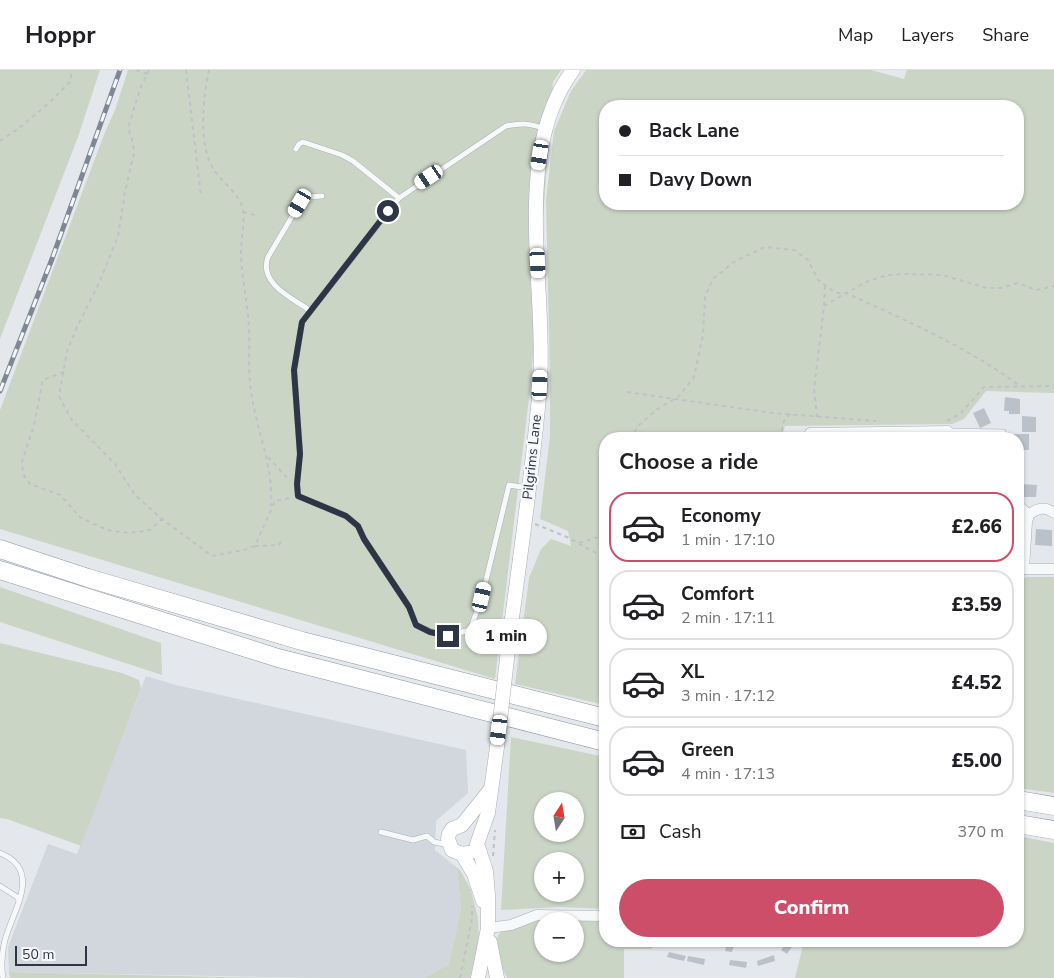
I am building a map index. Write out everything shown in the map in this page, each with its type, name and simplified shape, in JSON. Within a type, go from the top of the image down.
[{"type":"highway","points":[[0,549],[88,578],[302,641],[599,716]]},
{"type":"highway","points":[[0,570],[278,658],[599,740]]},
{"type":"highway","points":[[1024,801],[1054,806]]},
{"type":"highway","points":[[1024,825],[1054,830]]},
{"type":"main road","name":"Pilgrims Lane","points":[[477,842],[488,813],[529,488],[541,362],[536,191],[538,166],[545,129],[558,96],[573,70]]},
{"type":"main road","points":[[477,842],[470,852],[462,854],[452,850],[448,840],[452,829],[462,825],[490,790]]},
{"type":"main road","points":[[462,825],[472,829],[486,871],[488,928],[478,978]]},
{"type":"main road","points":[[462,854],[474,874],[482,896],[497,978]]},
{"type":"street","points":[[912,432],[945,427]]},
{"type":"street","points":[[1024,546],[1029,515],[1043,508],[1054,513]]},
{"type":"street","points":[[1024,510],[1029,515]]},
{"type":"street","points":[[1024,569],[1054,569]]},
{"type":"street","points":[[488,928],[511,925],[537,915],[599,916]]},
{"type":"lane","points":[[529,488],[509,485],[482,597],[470,630],[448,636],[430,632],[416,625],[409,607],[364,539],[358,526],[346,516],[298,496],[297,484],[300,454],[294,370],[302,322],[399,198],[506,126],[520,123],[532,124],[545,129]]},
{"type":"lane","points":[[296,149],[303,142],[347,157],[399,198]]},
{"type":"lane","points":[[311,311],[273,284],[267,274],[266,264],[268,257],[300,203],[308,197],[322,196]]},
{"type":"lane","points":[[945,427],[1003,432]]},
{"type":"lane","points":[[381,832],[412,840],[427,836],[434,842],[449,845]]},
{"type":"lane","points":[[0,853],[15,861],[21,874],[23,886],[4,942],[2,977]]},
{"type":"lane","points":[[0,886],[19,900]]},
{"type":"path","points":[[0,141],[49,104],[70,82],[72,70]]},
{"type":"path","points":[[136,70],[148,74]]},
{"type":"path","points":[[149,70],[140,88],[128,128],[134,143],[134,153],[118,236],[100,281],[67,351],[59,396],[71,419],[115,464],[135,495],[162,519],[212,556],[248,550],[255,546],[279,545],[282,539]]},
{"type":"path","points":[[186,70],[201,196]]},
{"type":"path","points":[[209,70],[204,112],[208,158],[214,170],[236,196],[243,212],[241,252],[248,316],[250,390],[266,455],[272,494],[271,509]]},
{"type":"path","points":[[243,212],[259,216]]},
{"type":"path","points":[[635,432],[656,410],[679,396],[694,378],[703,335],[705,296],[713,279],[735,261],[765,247],[794,250],[808,260],[818,280],[836,293],[846,293],[944,338],[1000,371],[1021,387]]},
{"type":"path","points":[[824,306],[868,281],[888,275],[942,274],[987,288],[1001,288],[1018,283],[1036,290],[1054,286]]},
{"type":"path","points":[[817,416],[814,389],[825,285]]},
{"type":"path","points":[[64,372],[44,380],[34,425],[22,462],[23,474],[30,484],[60,495],[80,518],[107,530],[129,533],[150,530],[162,519]]},
{"type":"path","points":[[945,427],[961,413],[984,386],[1054,386]]},
{"type":"path","points":[[627,392],[772,413],[880,422]]},
{"type":"path","points":[[782,432],[784,421],[790,414]]},
{"type":"path","points":[[266,455],[290,482],[297,484]]},
{"type":"path","points":[[255,546],[276,501],[298,496]]},
{"type":"path","points":[[532,523],[579,543],[599,555]]},
{"type":"path","points":[[579,543],[599,536]]},
{"type":"path","points":[[493,857],[495,824]]},
{"type":"path","points":[[460,978],[472,919],[472,904]]},
{"type":"shaded area","points":[[146,676],[176,685],[466,750],[468,793],[436,821],[435,850],[457,869],[461,908],[449,964],[425,978],[9,972],[8,947],[48,844],[77,854]]},
{"type":"green space","points":[[0,70],[100,70],[78,137],[0,339]]},
{"type":"green space","points":[[128,70],[561,70],[553,82],[531,382],[495,679],[0,529],[0,410],[115,110]]},
{"type":"green space","points":[[586,70],[871,70],[904,79],[907,70],[1054,70],[1054,393],[986,391],[964,419],[952,424],[785,426],[783,432],[599,432],[599,704],[515,684],[529,578],[541,549],[551,539],[571,546],[568,531],[540,519],[550,436],[546,200],[554,131],[571,91]]},
{"type":"green space","points":[[1054,577],[1054,793],[1024,789],[1024,578]]},
{"type":"green space","points":[[0,587],[161,643],[162,675],[0,622]]},
{"type":"green space","points":[[0,643],[122,673],[139,680],[141,688],[81,846],[0,818]]},
{"type":"green space","points":[[511,737],[599,756],[599,909],[560,907],[501,910]]},
{"type":"green space","points":[[1024,837],[1054,843],[1054,978],[795,978],[803,947],[1024,947]]},
{"type":"green space","points":[[435,850],[460,870],[471,890],[478,918],[479,943],[470,978],[425,978],[449,964],[461,908],[457,869]]},
{"type":"green space","points":[[584,921],[599,921],[599,947],[652,947],[651,949],[624,949],[624,978],[507,978],[499,953],[497,938],[501,931],[534,922],[534,962],[584,962]]},
{"type":"green space","points":[[9,972],[272,978],[10,978]]},
{"type":"building","points":[[1005,397],[1020,399],[1020,414],[1009,414],[1009,411],[1004,411]]},
{"type":"building","points":[[984,408],[991,423],[980,428],[973,413]]},
{"type":"building","points":[[1022,416],[1036,417],[1036,432],[1022,432]]},
{"type":"building","points":[[1024,434],[1029,434],[1029,450],[1024,450]]},
{"type":"building","points":[[1024,484],[1037,485],[1036,497],[1024,497]]},
{"type":"building","points":[[1036,529],[1052,530],[1052,546],[1035,545]]},
{"type":"building","points":[[726,947],[733,947],[732,952],[725,951]]},
{"type":"building","points":[[783,947],[792,947],[787,954],[781,950]]},
{"type":"building","points":[[669,952],[686,956],[684,961],[667,957]]},
{"type":"building","points":[[774,955],[775,961],[758,966],[757,961]]},
{"type":"building","points":[[688,956],[705,959],[704,965],[687,961]]},
{"type":"building","points":[[730,960],[747,962],[746,968],[729,965]]},
{"type":"railway","points":[[0,391],[52,259],[120,70]]},
{"type":"route","points":[[388,211],[302,322],[294,370],[300,454],[297,484],[298,496],[346,516],[358,526],[364,539],[409,607],[416,625],[430,632],[448,636]]}]
